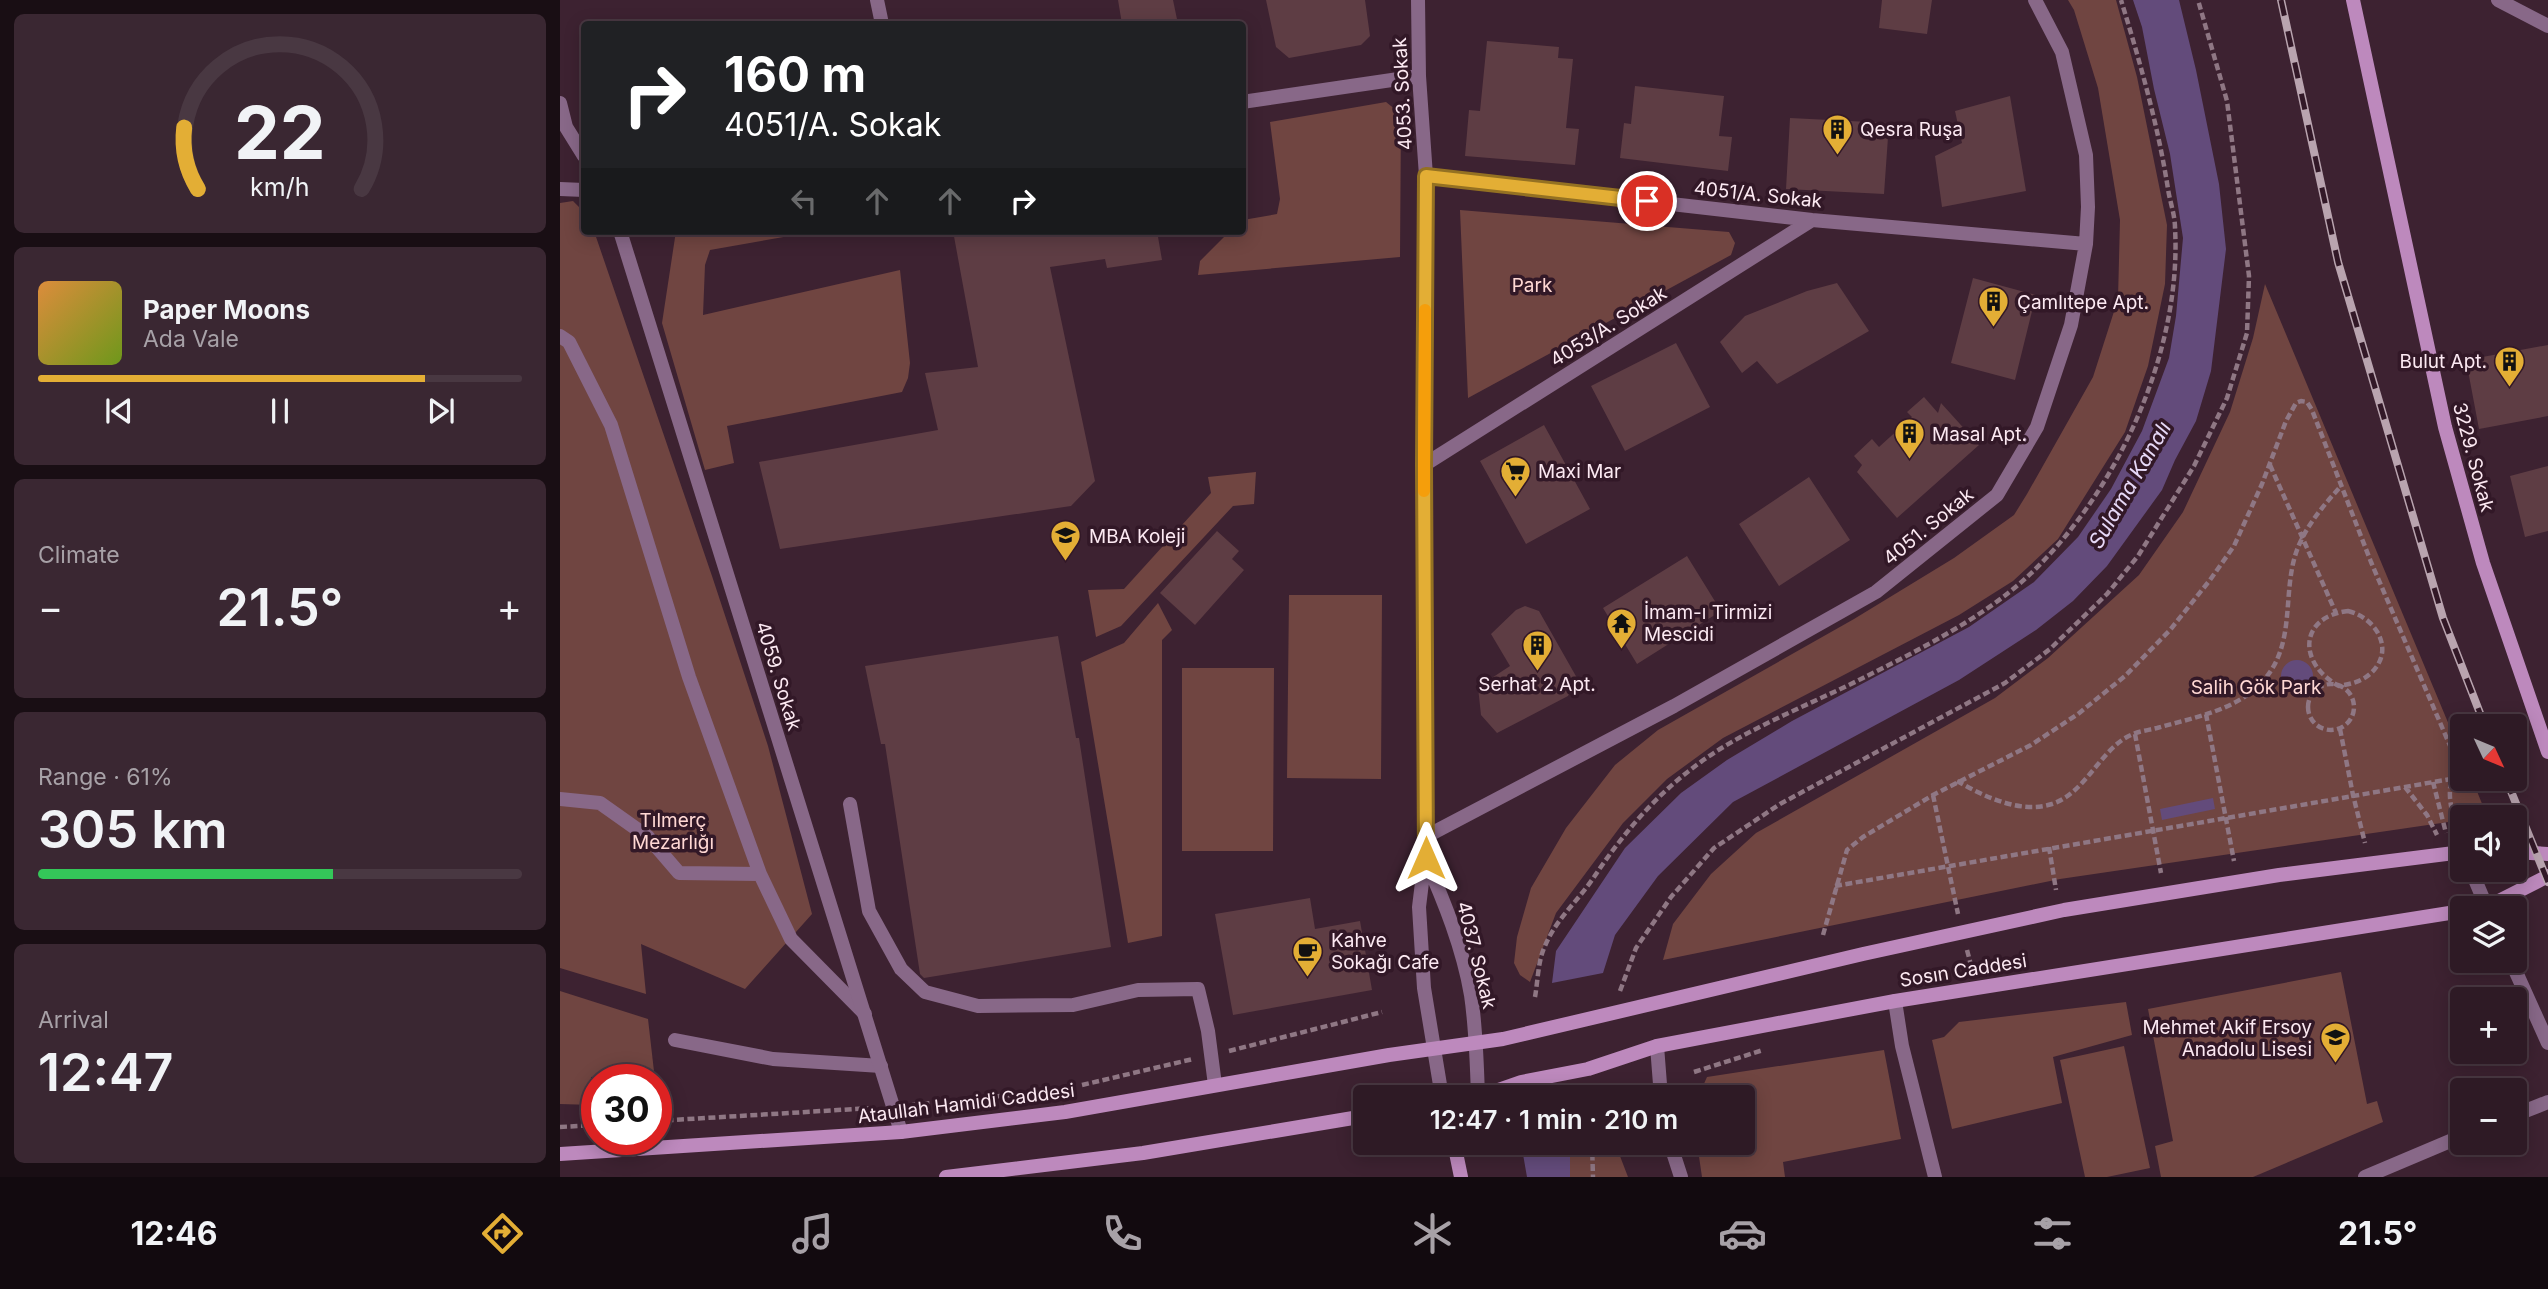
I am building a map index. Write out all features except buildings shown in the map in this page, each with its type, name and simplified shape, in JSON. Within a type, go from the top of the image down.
[{"type":"street","points":[[877,0],[881,21]]},
{"type":"street","name":"4053. Sokak","points":[[1418,0],[1419,76],[1426,176],[1426,858]]},
{"type":"street","name":"4051. Sokak","points":[[1425,837],[1674,706],[1876,592],[1997,495],[2037,427],[2071,325],[2086,244],[2086,155],[2062,52],[2035,0]]},
{"type":"street","name":"3229. Sokak","points":[[2353,0],[2445,427],[2483,563],[2548,752]]},
{"type":"street","points":[[2498,0],[2548,26]]},
{"type":"street","points":[[1246,101],[1419,76]]},
{"type":"street","points":[[560,103],[566,127],[581,151]]},
{"type":"street","name":"4051/A. Sokak","points":[[1426,176],[1812,220],[2086,244]]},
{"type":"street","points":[[560,189],[581,190]]},
{"type":"street","name":"4053/A. Sokak","points":[[1424,465],[1812,220]]},
{"type":"street","name":"4059. Sokak","points":[[621,235],[901,1132]]},
{"type":"street","points":[[560,336],[569,342],[611,425],[689,677],[760,874],[790,939],[865,1014]]},
{"type":"street","points":[[560,799],[600,803],[648,837],[679,873],[760,874]]},
{"type":"street","points":[[849,804],[869,911],[901,969],[925,992],[978,1006],[1073,1005],[1138,990],[1198,989],[1215,1085]]},
{"type":"street","name":"Ataullah Hamidi Caddesi","points":[[560,1154],[901,1132],[1065,1112],[1373,1058],[1476,1043],[1604,1017],[2064,910],[2278,875],[2416,858],[2450,849]]},
{"type":"street","points":[[2527,853],[2548,854]]},
{"type":"street","points":[[1426,858],[1419,907],[1424,988],[1440,1085]]},
{"type":"street","name":"4037. Sokak","points":[[1426,858],[1447,908],[1471,993],[1478,1085]]},
{"type":"street","points":[[2508,896],[2548,876]]},
{"type":"street","name":"Sosın Caddesi","points":[[1512,1085],[1571,1073],[1657,1046],[1895,1000],[2450,913]]},
{"type":"street","points":[[2516,973],[2548,1043]]},
{"type":"street","points":[[1895,1000],[1902,1046],[1935,1177]]},
{"type":"street","points":[[675,1040],[773,1059],[881,1066]]},
{"type":"street","points":[[1657,1046],[1660,1085]]},
{"type":"street","points":[[2527,1110],[2548,1102]]},
{"type":"street","points":[[946,1177],[1143,1153],[1353,1118]]},
{"type":"street","points":[[2365,1177],[2450,1141]]},
{"type":"street","points":[[1456,1155],[1461,1177]]},
{"type":"street","points":[[1674,1155],[1681,1177]]},
{"type":"path","points":[[1624,984],[1636,948],[1671,897],[1713,848],[1780,804],[2005,683],[2050,649],[2107,594],[2138,556],[2194,466],[2227,398],[2247,333],[2249,276],[2227,101],[2198,0]]},
{"type":"path","points":[[1823,935],[1847,849],[1933,795],[2031,745],[2078,714],[2125,676],[2170,630],[2234,545],[2293,409],[2301,401],[2306,402],[2312,410],[2371,562],[2450,746]]},
{"type":"path","points":[[2270,464],[2336,613]]},
{"type":"path","points":[[1957,781],[1983,795],[2012,804],[2033,808],[2053,804],[2071,795],[2123,740],[2135,734],[2225,709],[2251,693],[2262,683],[2278,658],[2288,616],[2295,556],[2324,503],[2341,485]]},
{"type":"path","points":[[2348,611],[2369,620],[2377,629],[2381,640],[2379,663],[2373,673],[2363,680],[2339,686],[2318,672],[2309,650],[2316,626],[2336,613],[2348,611]]},
{"type":"path","points":[[2332,684],[2339,686],[2346,689],[2354,703],[2352,718],[2340,729],[2332,731],[2318,727],[2309,715],[2309,700],[2317,688],[2332,684]]},
{"type":"path","points":[[2206,714],[2234,862]]},
{"type":"path","points":[[2340,729],[2365,843]]},
{"type":"path","points":[[2135,734],[2161,873]]},
{"type":"path","points":[[1835,886],[1947,864],[2450,779]]},
{"type":"path","points":[[2433,782],[2446,834]]},
{"type":"path","points":[[2450,786],[2452,805]]},
{"type":"path","points":[[2404,787],[2427,816],[2437,835]]},
{"type":"path","points":[[1933,795],[1962,933],[1977,987]]},
{"type":"path","points":[[2049,847],[2056,890]]},
{"type":"path","points":[[1535,996],[1544,947],[1560,919],[1588,886]]},
{"type":"path","points":[[1079,1086],[1382,1012]]},
{"type":"path","points":[[672,1120],[894,1107],[1013,1094]]},
{"type":"path","points":[[560,1127],[581,1126]]},
{"type":"path","points":[[1592,1155],[1593,1177]]},
{"type":"green space","points":[[2068,0],[2116,0],[2137,77],[2167,225],[2165,284],[2148,366],[2125,432],[2058,539],[2013,581],[1959,615],[1723,738],[1667,779],[1623,823],[1556,913],[1530,982],[1520,975],[1514,963],[1517,937],[1531,888],[1566,828],[1615,765],[1658,730],[1854,619],[1954,558],[2014,515],[2093,377],[2118,299],[2120,220],[2098,88],[2074,10]]},
{"type":"green space","points":[[1386,102],[1401,114],[1400,257],[1198,275],[1200,261],[1226,235],[1246,235],[1246,219],[1277,214],[1280,199],[1270,122]]},
{"type":"green space","name":"Tılmerç Mezarlığı","points":[[573,201],[581,209],[581,235],[595,235],[768,746],[812,914],[745,989],[641,944],[646,994],[560,968],[560,203]]},
{"type":"green space","name":"Park","points":[[1460,210],[1729,232],[1735,243],[1731,255],[1468,398]]},
{"type":"green space","points":[[675,235],[795,235],[710,250],[705,265],[703,315],[900,270],[910,363],[908,378],[902,392],[727,426],[734,463],[705,470],[662,323]]},
{"type":"green space","name":"Salih Gök Park","points":[[2265,284],[2450,727],[2450,791],[2477,791],[2483,805],[2450,805],[2450,822],[2060,879],[1663,960],[1673,924],[1711,874],[1756,833],[1995,698],[2048,658],[2139,575],[2183,512],[2230,412],[2253,338]]},
{"type":"green space","points":[[1256,472],[1254,504],[1233,506],[1121,626],[1096,637],[1088,590],[1124,589],[1211,493],[1208,477]]},
{"type":"green space","points":[[1289,595],[1382,595],[1381,779],[1287,778]]},
{"type":"green space","points":[[1158,603],[1172,630],[1162,640],[1162,936],[1128,943],[1081,662],[1124,643]]},
{"type":"green space","points":[[1182,668],[1274,668],[1273,851],[1182,851]]},
{"type":"green space","points":[[2341,972],[2367,1104],[2377,1101],[2383,1122],[2253,1177],[2161,1177],[2155,1146],[2173,1141],[2148,1009]]},
{"type":"green space","points":[[560,991],[648,1019],[653,1064],[581,1064],[581,1105],[560,1104]]},
{"type":"green space","points":[[2126,1002],[2132,1035],[2053,1057],[2062,1103],[1952,1129],[1932,1040],[1944,1037],[1959,1022]]},
{"type":"green space","points":[[2124,1046],[2150,1168],[2107,1177],[2085,1177],[2060,1060]]},
{"type":"green space","points":[[1884,1050],[1901,1139],[1783,1162],[1785,1177],[1702,1177],[1699,1155],[1755,1155],[1755,1085],[1703,1085],[1707,1077]]},
{"type":"green space","points":[[1570,1155],[1620,1155],[1628,1177],[1570,1177]]},
{"type":"water","name":"Sulama Kanalı","points":[[2133,0],[2179,0],[2219,184],[2226,249],[2211,371],[2196,421],[2162,490],[2107,566],[2073,601],[2036,630],[1959,680],[1733,802],[1658,876],[1615,935],[1603,973],[1552,983],[1556,951],[1625,848],[1681,793],[1727,760],[1792,721],[1969,627],[2034,582],[2078,537],[2111,489],[2142,431],[2169,358],[2183,238],[2170,154],[2142,27]]},
{"type":"water","points":[[2297,660],[2309,664],[2313,676],[2309,688],[2297,692],[2285,688],[2281,676],[2285,664]]},
{"type":"water","points":[[2213,798],[2215,809],[2162,820],[2160,809]]},
{"type":"water","points":[[1523,1155],[1570,1155],[1570,1177],[1527,1177]]},
{"type":"railway","points":[[2281,0],[2338,262],[2443,618],[2480,714]]},
{"type":"railway","points":[[2511,791],[2548,882]]},
{"type":"slow traffic","points":[[1424,491],[1425,310]]},
{"type":"place","name":"Qesra Ruşa","points":[[1837,156]]},
{"type":"place","name":"Çamlıtepe Apt.","points":[[1994,329]]},
{"type":"place","name":"Bulut Apt.","points":[[2510,388]]},
{"type":"place","name":"Masal Apt.","points":[[1909,461]]},
{"type":"place","name":"Maxi Mar","points":[[1515,498]]},
{"type":"place","name":"MBA Koleji","points":[[1066,563]]},
{"type":"place","name":"İmam-ı Tirmizi Mescidi","points":[[1621,650]]},
{"type":"place","name":"Serhat 2 Apt.","points":[[1537,672]]},
{"type":"place","name":"Kahve Sokağı Cafe","points":[[1308,978]]},
{"type":"place","name":"Mehmet Akif Ersoy Anadolu Lisesi","points":[[2335,1065]]},
{"type":"route","points":[[1426,858],[1426,176],[1647,201]]}]
